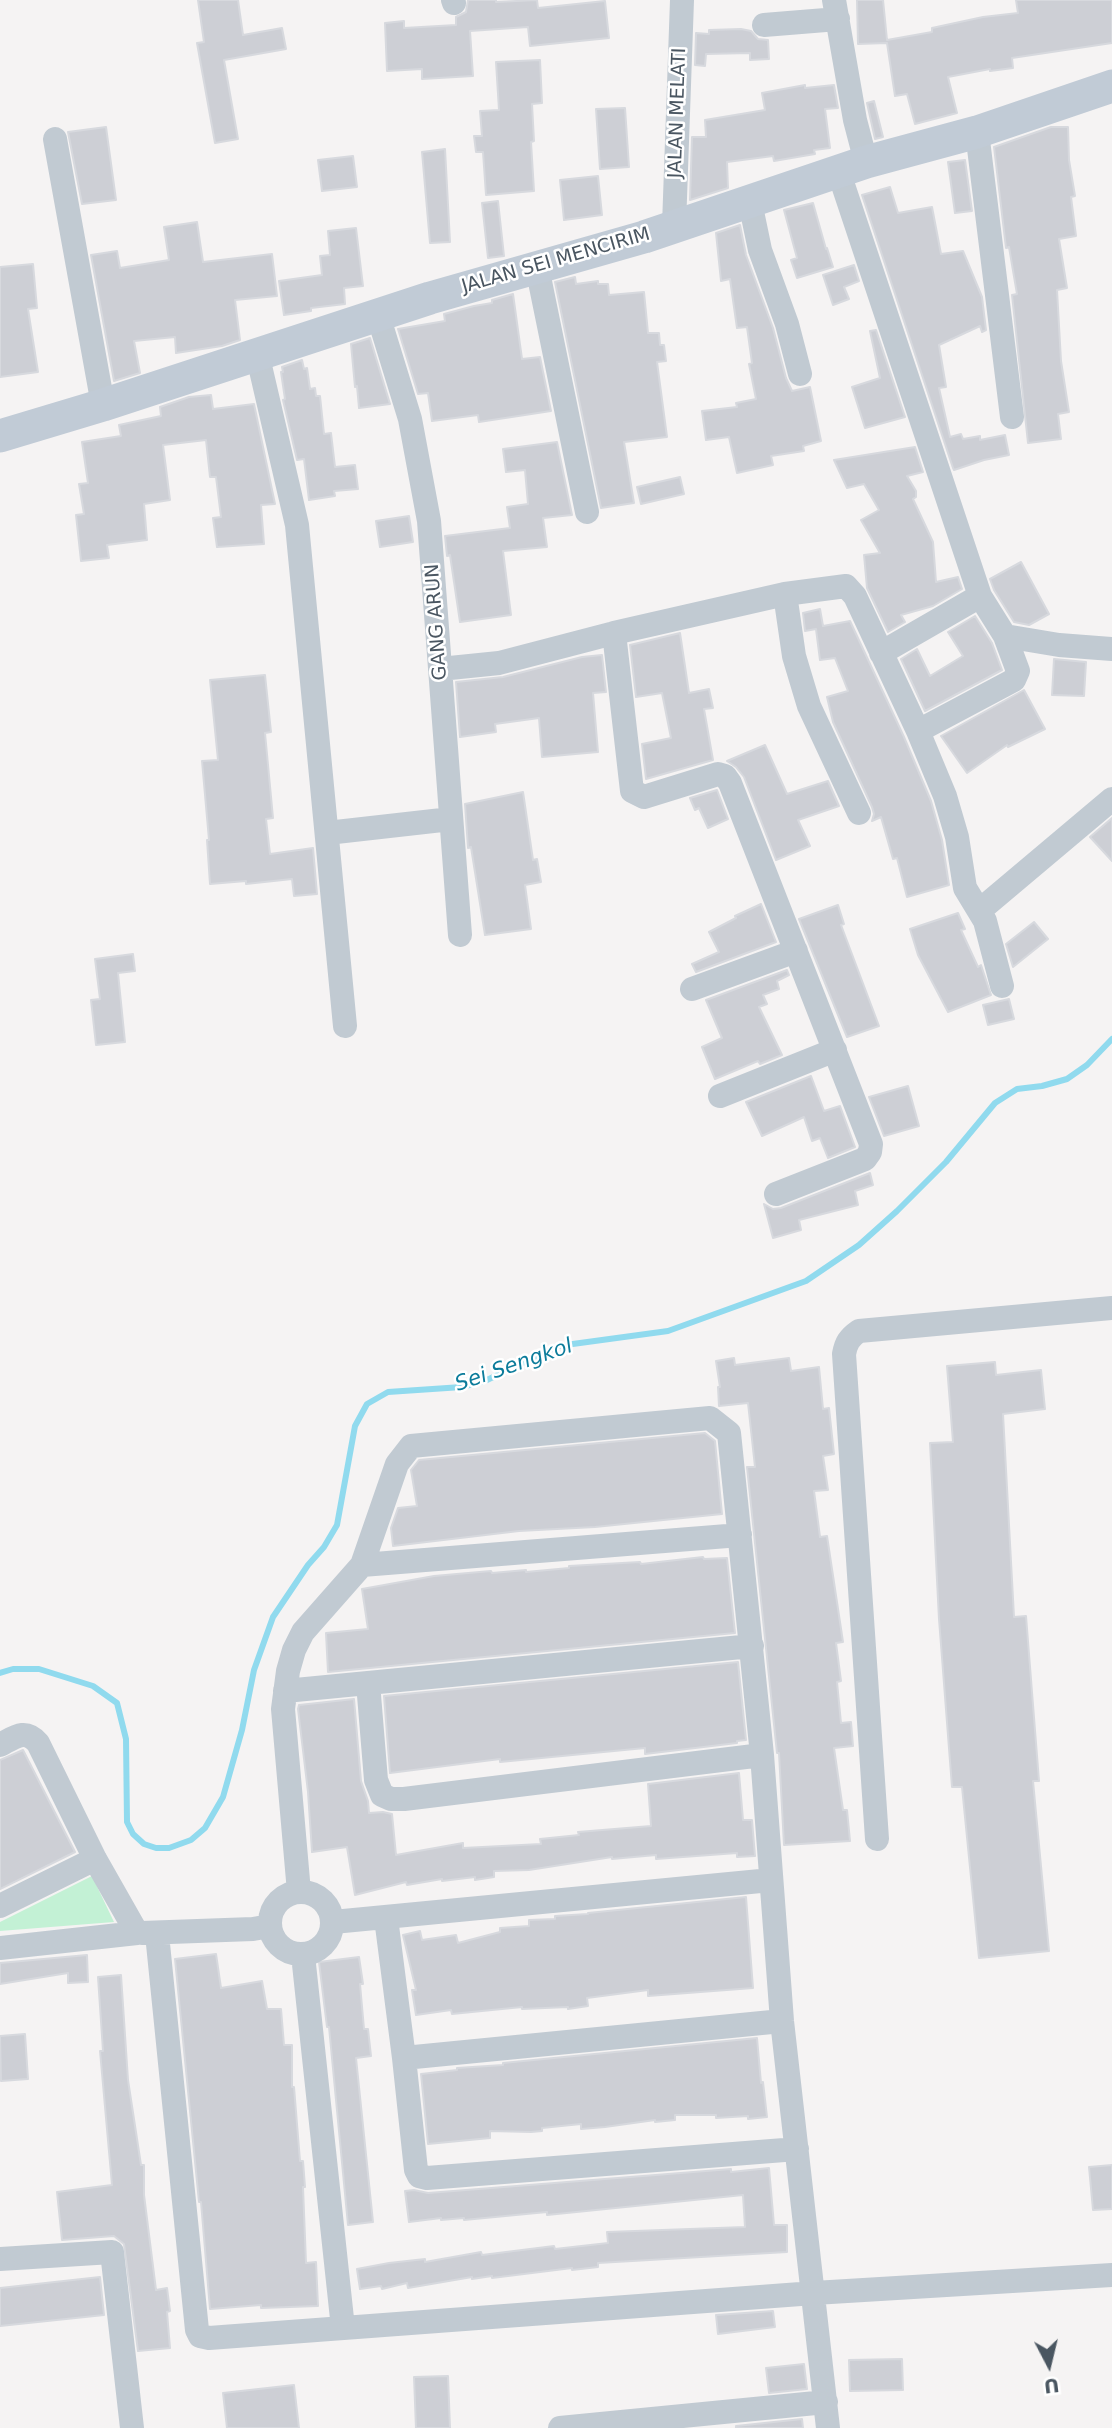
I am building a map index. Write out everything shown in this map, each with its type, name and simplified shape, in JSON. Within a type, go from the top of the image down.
[{"type":"street","name":"JALAN MELATI","points":[[674,226],[682,0]]},
{"type":"street","points":[[764,25],[836,9],[855,120],[852,168],[980,596],[1005,636],[1018,671],[1014,680],[918,731]]},
{"type":"street","name":"JALAN SEI MENCIRIM","points":[[0,436],[378,315],[644,237],[852,168],[977,132],[1112,86]]},
{"type":"street","points":[[977,132],[1012,417]]},
{"type":"street","points":[[55,139],[103,405]]},
{"type":"street","points":[[750,202],[760,250],[787,324],[800,374]]},
{"type":"street","points":[[537,267],[587,512]]},
{"type":"street","name":"GANG ARUN","points":[[378,315],[410,419],[429,522],[460,935]]},
{"type":"street","points":[[257,353],[296,525],[345,1026]]},
{"type":"street","points":[[440,669],[499,663],[614,633],[785,594],[846,586],[855,596],[945,796],[957,836],[965,888],[985,921],[1002,986]]},
{"type":"street","points":[[785,594],[794,656],[809,706],[859,813]]},
{"type":"street","points":[[881,653],[980,596]]},
{"type":"street","points":[[614,633],[632,791],[644,797],[719,774],[725,776],[871,1144],[865,1159],[776,1194]]},
{"type":"street","points":[[1005,636],[1059,645],[1112,649]]},
{"type":"street","points":[[979,911],[1112,799]]},
{"type":"street","points":[[327,833],[451,819]]},
{"type":"street","points":[[692,989],[796,951]]},
{"type":"street","points":[[720,1096],[835,1051]]},
{"type":"street","points":[[877,1839],[845,1345],[850,1337],[859,1331],[1112,1308]]},
{"type":"street","points":[[299,1892],[283,1709],[294,1650],[303,1632],[362,1564],[397,1464],[411,1446],[710,1418],[722,1425],[729,1433],[752,1646],[782,2021],[828,2428]]},
{"type":"street","points":[[362,1564],[740,1535]]},
{"type":"street","points":[[285,1691],[752,1646]]},
{"type":"street","points":[[368,1684],[376,1780],[382,1795],[391,1798],[762,1755]]},
{"type":"street","points":[[0,1745],[22,1733],[34,1739],[95,1858],[147,1933],[197,2330],[200,2336],[209,2339],[814,2293],[1112,2275]]},
{"type":"street","points":[[0,1906],[95,1858]]},
{"type":"street","points":[[333,1922],[772,1881]]},
{"type":"street","points":[[299,1892],[318,1897],[331,1912],[333,1922],[328,1941],[313,1953],[303,1955],[285,1950],[272,1935],[270,1926],[274,1907],[281,1900],[299,1892]]},
{"type":"street","points":[[386,1918],[416,2170],[419,2176],[427,2178],[797,2149]]},
{"type":"street","points":[[0,1948],[147,1933],[270,1926]]},
{"type":"street","points":[[303,1955],[343,2328]]},
{"type":"street","points":[[404,2058],[782,2021]]},
{"type":"street","points":[[0,2259],[112,2252],[132,2428]]},
{"type":"street","points":[[560,2428],[826,2402]]},
{"type":"green space","points":[[92,1876],[114,1922],[0,1931],[0,1922]]},
{"type":"building","points":[[198,0],[238,0],[243,35],[282,28],[286,49],[224,60],[238,139],[215,143],[197,43],[204,42]]},
{"type":"building","points":[[468,0],[537,0],[538,8],[605,1],[609,38],[530,46],[528,27],[470,31],[473,76],[422,79],[422,69],[387,71],[385,23],[404,21],[404,28],[456,25],[456,17],[466,12]]},
{"type":"building","points":[[857,0],[883,0],[887,40],[932,32],[932,28],[983,17],[1018,13],[1016,0],[1112,0],[1112,43],[1012,58],[1013,68],[990,69],[948,77],[957,113],[915,124],[907,94],[895,96],[887,43],[858,44]]},
{"type":"building","points":[[709,30],[751,31],[758,39],[768,40],[769,59],[750,60],[750,53],[706,54],[705,66],[695,65],[696,33],[709,34]]},
{"type":"building","points":[[540,60],[542,103],[532,104],[534,191],[486,195],[483,152],[476,152],[474,136],[482,136],[480,111],[499,110],[496,62]]},
{"type":"building","points":[[805,85],[805,88],[834,85],[838,108],[825,109],[830,148],[814,150],[815,154],[774,161],[773,156],[727,162],[728,188],[690,200],[692,137],[706,137],[705,120],[765,110],[762,93]]},
{"type":"building","points":[[874,101],[883,137],[875,139],[867,103]]},
{"type":"building","points":[[625,108],[629,167],[600,169],[596,109]]},
{"type":"building","points":[[106,127],[116,200],[82,204],[68,132]]},
{"type":"building","points":[[1051,127],[1068,127],[1069,160],[1075,196],[1071,197],[1076,236],[1059,239],[1067,288],[1057,290],[1061,361],[1069,412],[1058,414],[1061,439],[1028,443],[1012,295],[1017,294],[1009,247],[1006,248],[994,147]]},
{"type":"building","points":[[445,149],[450,242],[430,243],[422,152]]},
{"type":"building","points":[[353,156],[357,187],[322,191],[318,160]]},
{"type":"building","points":[[965,160],[972,211],[955,213],[948,162]]},
{"type":"building","points":[[598,176],[602,215],[564,220],[560,180]]},
{"type":"building","points":[[890,187],[898,213],[932,207],[941,254],[963,251],[982,297],[986,330],[982,332],[980,326],[939,345],[946,387],[939,388],[950,437],[961,434],[963,439],[980,436],[980,440],[1005,435],[1009,455],[954,470],[953,468],[862,195]]},
{"type":"building","points":[[498,201],[504,256],[488,258],[482,203]]},
{"type":"building","points":[[813,203],[833,267],[797,278],[791,260],[797,258],[784,210]]},
{"type":"building","points":[[197,222],[203,262],[272,254],[277,296],[235,300],[240,340],[222,346],[176,353],[175,337],[134,341],[140,373],[114,381],[91,255],[117,251],[120,268],[169,260],[164,227]]},
{"type":"building","points":[[740,225],[746,255],[773,328],[786,378],[792,391],[810,387],[821,441],[803,446],[804,451],[771,456],[773,465],[737,473],[729,437],[706,440],[702,411],[737,407],[736,403],[756,399],[749,364],[752,363],[747,327],[737,328],[730,279],[721,281],[716,233]]},
{"type":"building","points":[[356,228],[363,286],[344,288],[345,304],[284,315],[279,281],[322,275],[320,256],[330,255],[328,231]]},
{"type":"building","points":[[33,264],[37,308],[28,309],[38,372],[0,377],[0,267]]},
{"type":"building","points":[[854,265],[859,281],[844,287],[849,299],[833,305],[823,275]]},
{"type":"building","points":[[575,277],[576,284],[598,281],[598,284],[608,284],[609,295],[644,292],[648,333],[659,333],[660,345],[664,345],[666,361],[657,362],[667,437],[624,442],[634,503],[601,508],[555,282]]},
{"type":"building","points":[[513,294],[522,359],[540,357],[551,411],[479,422],[478,415],[432,421],[428,393],[418,394],[398,329],[445,321],[444,314],[492,303],[492,300]]},
{"type":"building","points":[[876,330],[905,417],[865,428],[852,387],[880,378],[870,331]]},
{"type":"building","points":[[370,338],[390,404],[359,408],[351,344]]},
{"type":"building","points":[[302,360],[304,369],[307,368],[310,389],[315,388],[316,396],[320,396],[324,434],[331,433],[335,467],[355,465],[358,489],[334,491],[335,496],[309,500],[304,459],[297,460],[283,400],[281,372],[282,367]]},
{"type":"building","points":[[211,395],[213,409],[254,404],[275,504],[261,505],[264,544],[217,547],[213,518],[221,517],[216,477],[210,477],[206,440],[163,445],[170,500],[144,504],[147,540],[107,545],[109,558],[81,561],[76,515],[84,514],[79,484],[88,483],[82,442],[121,436],[119,425],[161,416],[160,407],[189,397]]},
{"type":"building","points":[[557,442],[572,515],[543,518],[547,547],[503,551],[511,615],[460,622],[445,536],[510,528],[507,507],[528,504],[525,470],[506,472],[503,449]]},
{"type":"building","points":[[915,447],[923,472],[907,476],[916,491],[916,497],[913,499],[933,542],[936,582],[958,577],[962,589],[933,606],[901,615],[905,622],[888,632],[867,588],[864,555],[880,553],[861,520],[879,510],[864,484],[847,488],[834,460]]},
{"type":"building","points":[[680,477],[684,494],[641,504],[637,487]]},
{"type":"building","points":[[409,516],[413,542],[380,547],[376,521]]},
{"type":"building","points":[[1021,562],[1049,614],[1029,625],[1014,622],[990,579]]},
{"type":"building","points":[[820,609],[823,626],[850,621],[931,801],[942,840],[949,885],[907,897],[897,858],[893,859],[881,817],[872,821],[872,807],[833,722],[827,697],[848,691],[835,658],[820,660],[816,629],[805,631],[803,613]]},
{"type":"building","points":[[975,616],[992,643],[1002,670],[925,711],[901,659],[917,649],[930,676],[963,656],[948,632]]},
{"type":"building","points":[[680,633],[689,693],[709,689],[713,708],[704,709],[713,760],[646,779],[642,744],[671,738],[662,693],[636,697],[630,645]]},
{"type":"building","points":[[602,655],[606,692],[593,693],[598,752],[542,757],[539,718],[495,724],[496,732],[460,737],[456,682],[503,677],[582,657]]},
{"type":"building","points":[[1054,659],[1086,662],[1084,696],[1052,695]]},
{"type":"building","points":[[265,675],[271,732],[265,733],[273,818],[266,819],[270,854],[313,848],[317,894],[294,896],[292,879],[246,884],[246,881],[210,884],[202,761],[218,760],[210,680]]},
{"type":"building","points":[[1024,690],[1045,729],[1008,747],[1007,745],[967,773],[941,736]]},
{"type":"building","points":[[765,745],[787,794],[828,781],[839,806],[798,820],[810,846],[776,860],[744,777],[727,761]]},
{"type":"building","points":[[717,790],[728,819],[708,828],[699,808],[695,810],[690,798]]},
{"type":"building","points":[[523,792],[533,860],[537,859],[541,882],[525,885],[531,929],[485,935],[471,847],[468,848],[465,804]]},
{"type":"building","points":[[1112,818],[1112,861],[1090,837]]},
{"type":"building","points":[[761,904],[776,942],[696,972],[692,964],[719,952],[709,932]]},
{"type":"building","points":[[838,905],[844,924],[841,925],[879,1026],[847,1037],[799,919]]},
{"type":"building","points":[[958,913],[965,929],[961,930],[978,967],[981,965],[991,995],[948,1012],[918,955],[910,929]]},
{"type":"building","points":[[1034,922],[1048,939],[1013,967],[1006,944]]},
{"type":"building","points":[[133,954],[135,971],[118,973],[125,1042],[96,1045],[91,1000],[100,999],[95,959]]},
{"type":"building","points":[[787,970],[789,975],[777,981],[779,989],[763,995],[767,1004],[759,1007],[782,1055],[760,1064],[758,1061],[715,1079],[702,1047],[722,1038],[706,1000]]},
{"type":"building","points":[[1009,999],[1014,1019],[988,1025],[983,1005]]},
{"type":"building","points":[[811,1076],[824,1111],[840,1106],[855,1147],[828,1158],[820,1138],[812,1141],[804,1117],[762,1136],[746,1102]]},
{"type":"building","points":[[908,1086],[919,1126],[884,1136],[869,1097]]},
{"type":"building","points":[[870,1173],[873,1185],[855,1191],[858,1205],[799,1220],[801,1230],[773,1238],[764,1204],[773,1209],[781,1208]]},
{"type":"building","points":[[734,1358],[735,1365],[789,1358],[791,1371],[819,1367],[823,1409],[829,1408],[834,1454],[823,1456],[828,1490],[814,1491],[820,1537],[827,1536],[843,1642],[836,1643],[841,1681],[837,1682],[841,1723],[851,1722],[853,1746],[834,1748],[843,1810],[847,1810],[850,1841],[784,1845],[779,1753],[747,1467],[755,1467],[748,1403],[719,1406],[720,1387],[716,1361]]},
{"type":"building","points":[[995,1362],[996,1375],[1041,1370],[1045,1409],[1003,1414],[1014,1617],[1026,1616],[1039,1781],[1033,1781],[1049,1951],[979,1958],[962,1787],[952,1787],[939,1619],[930,1443],[953,1442],[947,1366]]},
{"type":"building","points":[[705,1433],[715,1441],[722,1514],[595,1527],[519,1531],[393,1546],[391,1528],[398,1508],[417,1506],[411,1470],[419,1460]]},
{"type":"building","points":[[703,1557],[727,1558],[735,1633],[328,1672],[326,1633],[368,1629],[362,1589],[434,1576],[491,1571],[526,1572],[569,1566],[641,1564]]},
{"type":"building","points":[[738,1662],[746,1740],[737,1743],[645,1754],[645,1748],[500,1762],[500,1759],[390,1773],[384,1696]]},
{"type":"building","points":[[354,1699],[361,1781],[369,1813],[392,1814],[396,1855],[463,1843],[463,1848],[541,1844],[540,1839],[579,1835],[578,1832],[651,1826],[648,1784],[739,1773],[743,1820],[752,1820],[755,1856],[737,1857],[737,1853],[656,1859],[656,1855],[612,1857],[529,1870],[494,1871],[494,1877],[475,1880],[475,1877],[442,1879],[407,1885],[406,1882],[355,1895],[347,1847],[312,1852],[298,1709],[299,1705]]},
{"type":"building","points":[[23,1750],[75,1852],[0,1889],[0,1760]]},
{"type":"building","points":[[746,1897],[753,1988],[648,1996],[648,1990],[587,1998],[588,2006],[568,2009],[522,2007],[452,2014],[451,2010],[416,2015],[412,1990],[416,1990],[403,1935],[420,1931],[422,1940],[456,1935],[458,1943],[500,1932],[500,1928],[529,1926],[529,1920]]},
{"type":"building","points":[[216,1954],[221,1988],[262,1981],[267,2009],[281,2009],[284,2045],[292,2045],[292,2087],[305,2187],[306,2263],[316,2262],[318,2306],[261,2308],[261,2305],[210,2309],[175,1959]]},
{"type":"building","points":[[87,1955],[88,1982],[68,1983],[68,1973],[0,1984],[0,1963]]},
{"type":"building","points":[[359,1957],[363,1984],[360,1984],[364,2029],[368,2029],[371,2056],[356,2058],[373,2222],[348,2225],[329,2027],[319,1962]]},
{"type":"building","points":[[121,1975],[128,2080],[141,2165],[144,2165],[144,2195],[156,2290],[167,2288],[170,2311],[167,2312],[170,2348],[138,2351],[124,2244],[114,2236],[62,2240],[57,2192],[112,2185],[100,2051],[103,2051],[98,1977]]},
{"type":"building","points":[[25,2034],[28,2079],[1,2081],[0,2036]]},
{"type":"building","points":[[757,2038],[767,2117],[748,2119],[748,2116],[716,2118],[716,2115],[675,2115],[675,2120],[605,2127],[581,2129],[581,2124],[542,2128],[542,2131],[531,2132],[490,2131],[490,2138],[428,2144],[421,2074],[503,2063]]},
{"type":"building","points":[[1112,2165],[1112,2209],[1093,2210],[1089,2167]]},
{"type":"building","points":[[769,2168],[774,2225],[787,2225],[787,2252],[598,2263],[598,2267],[492,2278],[472,2277],[408,2288],[407,2283],[382,2289],[381,2286],[360,2289],[357,2269],[389,2263],[425,2259],[425,2262],[481,2252],[482,2255],[554,2246],[555,2249],[608,2243],[607,2232],[745,2227],[743,2195],[547,2215],[547,2212],[409,2222],[405,2191],[428,2193]]},
{"type":"building","points":[[100,2277],[104,2315],[0,2326],[0,2288]]},
{"type":"building","points":[[773,2311],[775,2327],[718,2334],[716,2315]]},
{"type":"building","points":[[902,2359],[903,2390],[850,2391],[849,2360]]},
{"type":"building","points":[[804,2364],[807,2389],[769,2393],[766,2368]]},
{"type":"building","points":[[448,2376],[450,2428],[416,2428],[414,2377]]},
{"type":"building","points":[[294,2385],[299,2428],[227,2428],[223,2393]]},
{"type":"building","points":[[802,2419],[803,2428],[736,2428],[736,2426]]},
{"type":"waterway","name":"Sei Sengkol","points":[[0,1673],[13,1669],[39,1669],[93,1686],[117,1703],[126,1739],[127,1822],[133,1834],[144,1844],[156,1848],[169,1848],[191,1840],[205,1828],[223,1797],[242,1730],[254,1670],[273,1617],[337,1525],[355,1426],[367,1404],[388,1392],[462,1387],[487,1380],[558,1346],[668,1331],[806,1281],[859,1245],[897,1211],[946,1162],[995,1103],[1017,1089],[1067,1079],[1087,1065],[1112,1039]]}]
